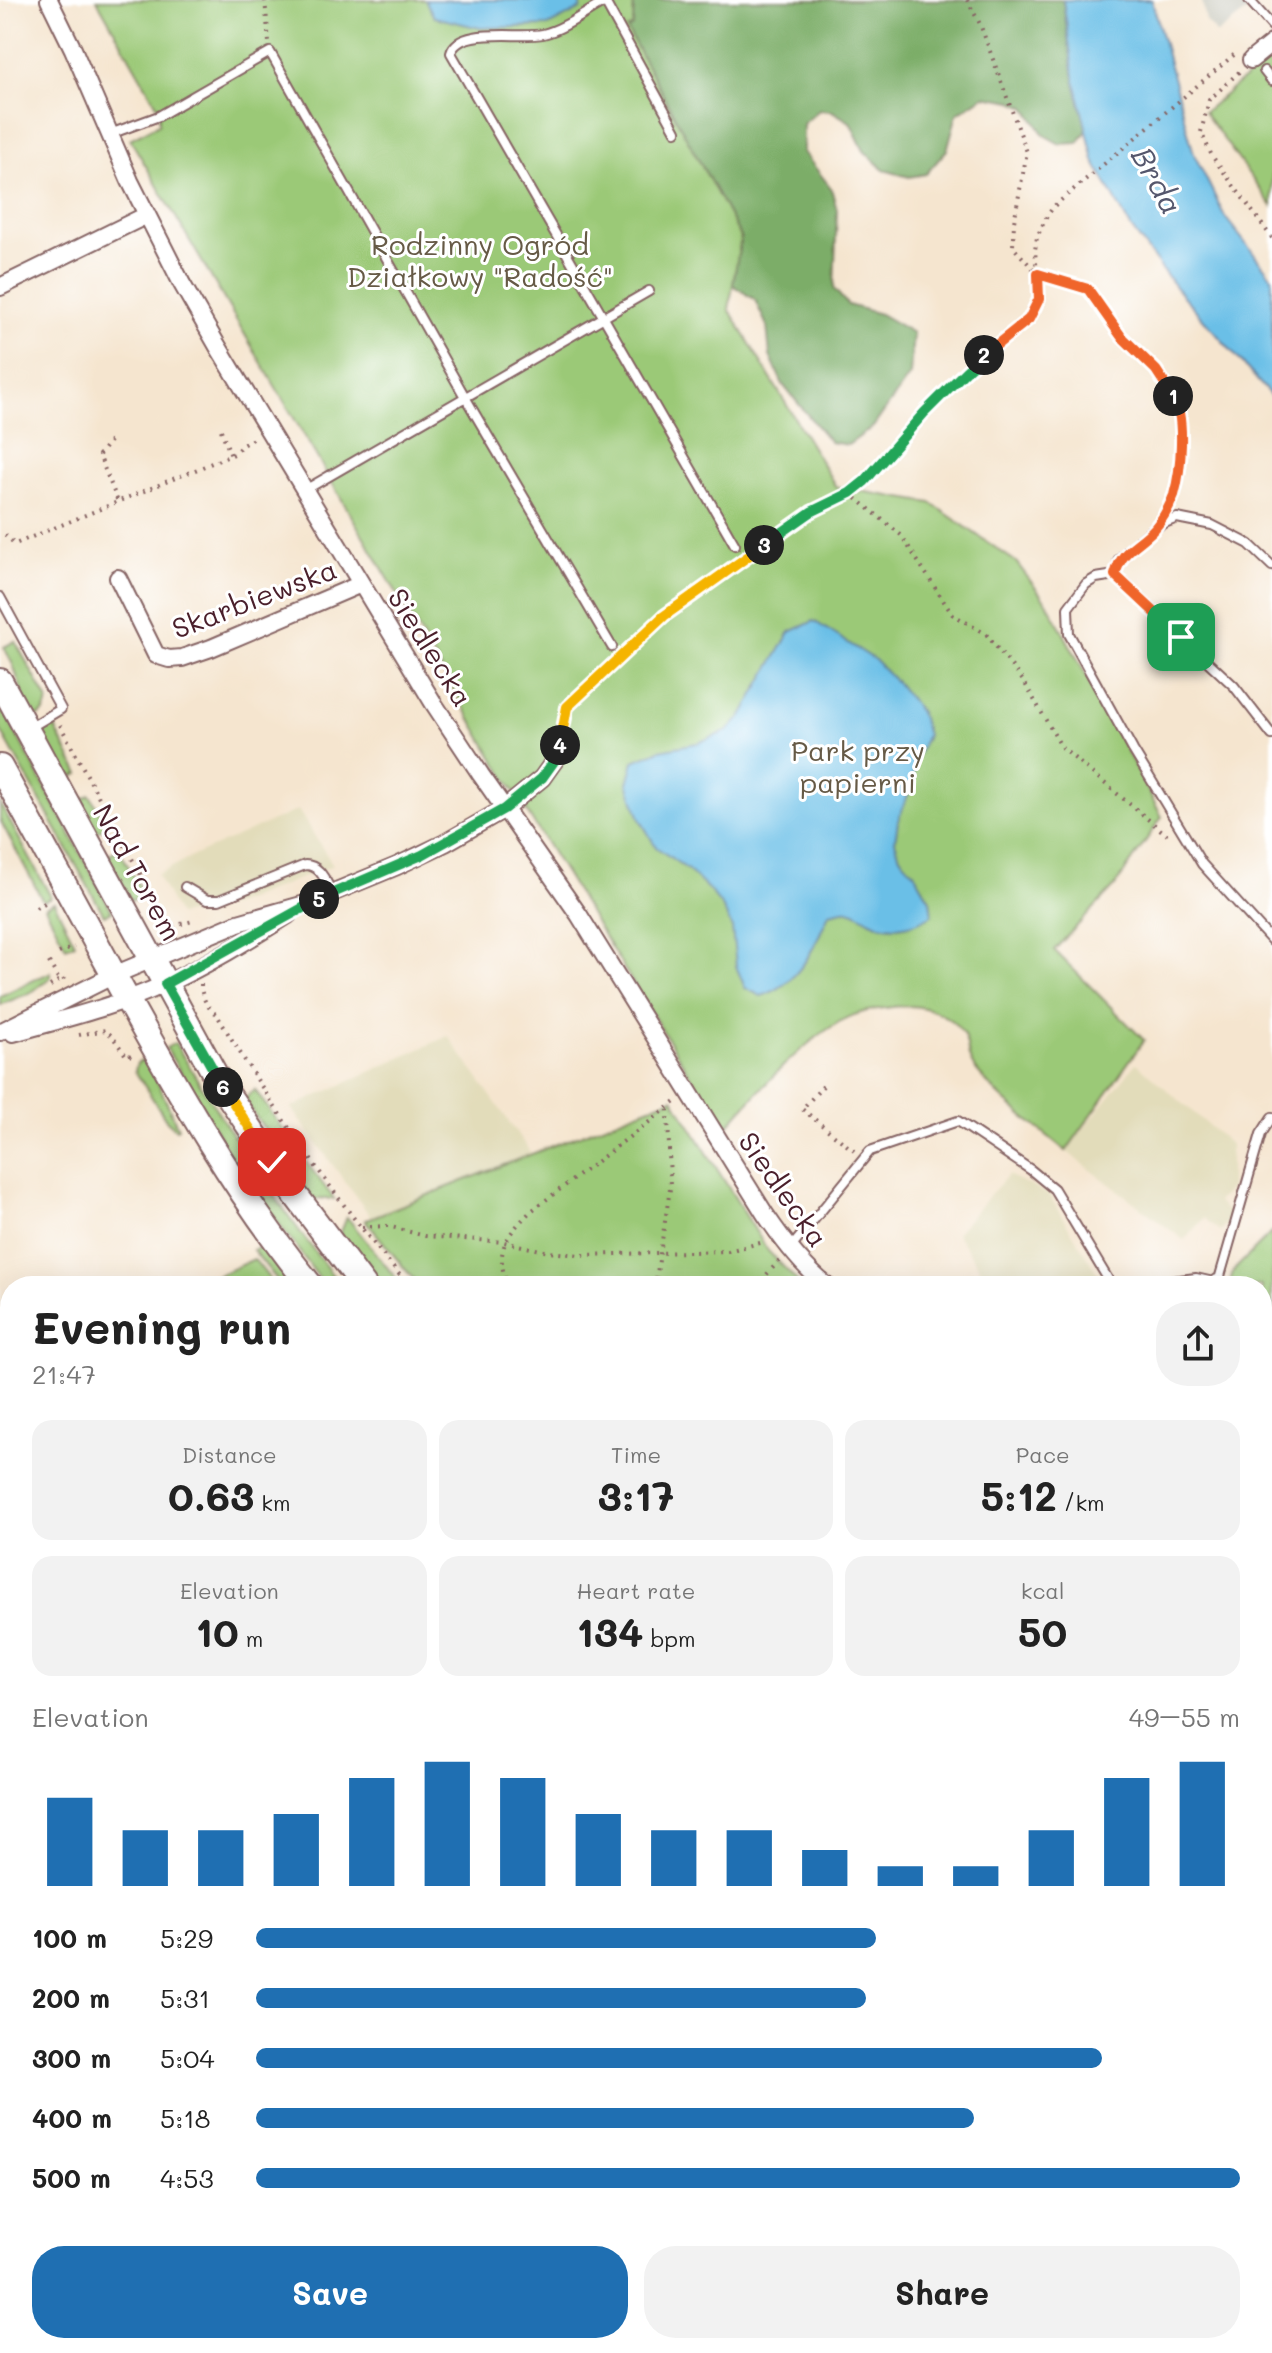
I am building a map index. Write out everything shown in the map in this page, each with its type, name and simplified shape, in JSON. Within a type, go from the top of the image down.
[{"type":"main road","name":"Nad Torem","points":[[0,681],[218,1080],[316,1224],[356,1276]]},
{"type":"main road","points":[[0,767],[127,1000],[223,1166],[303,1276]]},
{"type":"street","name":"Siedlecka","points":[[49,0],[109,135],[182,284],[361,584],[434,704],[579,915],[784,1243],[814,1276]]},
{"type":"street","points":[[1258,66],[1272,43]]},
{"type":"street","points":[[0,287],[147,215]]},
{"type":"street","name":"Skarbiewska","points":[[118,578],[156,655],[169,659],[211,648],[361,584]]},
{"type":"street","points":[[0,1034],[151,959],[238,923],[305,904],[422,855],[504,809],[542,778],[557,757],[562,734]]},
{"type":"street","points":[[0,1034],[127,1000],[165,984],[247,940],[305,904]]},
{"type":"lane","points":[[1249,0],[1272,26]]},
{"type":"lane","points":[[676,131],[604,1],[551,32],[471,37],[458,42],[451,49],[735,545]]},
{"type":"lane","points":[[109,135],[159,116],[270,52],[465,397],[612,647]]},
{"type":"lane","points":[[1258,66],[1272,81]]},
{"type":"lane","points":[[305,490],[649,291]]},
{"type":"lane","points":[[1115,575],[1119,559],[1155,527],[1177,518],[1212,525],[1249,544],[1272,566]]},
{"type":"lane","points":[[1115,575],[1234,686],[1272,735]]},
{"type":"lane","points":[[1115,575],[1096,578],[1086,584],[1068,608],[1069,634],[1133,750],[1202,864],[1272,941]]},
{"type":"lane","points":[[0,597],[61,709],[26,730]]},
{"type":"lane","points":[[185,887],[207,900],[219,900],[305,865],[313,865],[333,893]]},
{"type":"lane","points":[[1220,1276],[1261,1134],[1272,1117]]},
{"type":"lane","points":[[784,1243],[870,1151],[958,1121],[1054,1189],[1106,1276]]},
{"type":"path","points":[[265,0],[270,52]]},
{"type":"path","points":[[967,0],[980,24],[1027,152],[1014,222],[1013,247],[1038,274],[1088,289],[1121,336],[1156,370],[1179,405],[1181,440],[1176,482],[1173,496],[1155,527]]},
{"type":"path","points":[[1258,66],[1209,100],[1201,132],[1212,156],[1272,238]]},
{"type":"path","points":[[562,734],[567,707],[664,616],[811,512],[850,493],[865,481],[924,413],[966,371],[1029,319],[1039,299],[1035,250],[1037,237],[1047,216],[1207,78]]},
{"type":"path","points":[[221,430],[231,456]]},
{"type":"path","points":[[5,535],[15,544],[231,456],[242,445],[269,430]]},
{"type":"path","points":[[110,441],[99,455],[118,502]]},
{"type":"path","points":[[850,493],[901,535],[952,614],[986,634],[1024,682],[1062,748],[1167,835]]},
{"type":"path","points":[[57,719],[164,918],[173,926],[178,938]]},
{"type":"path","points":[[36,908],[56,897]]},
{"type":"path","points":[[59,953],[80,944]]},
{"type":"path","points":[[49,962],[59,980]]},
{"type":"path","points":[[201,980],[202,995],[211,1011],[217,1015],[276,1111],[401,1276]]},
{"type":"path","points":[[91,1032],[109,1032],[127,1057],[142,1049]]},
{"type":"path","points":[[823,1086],[802,1109],[863,1159]]},
{"type":"path","points":[[505,1276],[501,1264],[504,1242],[515,1226],[688,1092]]},
{"type":"path","points":[[657,1276],[670,1189],[668,1108]]},
{"type":"path","points":[[362,1227],[388,1226],[425,1236],[504,1242],[581,1255],[728,1251],[784,1243]]},
{"type":"path","points":[[763,1276],[784,1243]]},
{"type":"shaded area","points":[[1202,0],[1261,0],[1217,34],[1206,21]]},
{"type":"shaded area","points":[[298,810],[333,865],[234,905],[178,915],[157,875]]},
{"type":"shaded area","points":[[448,1036],[532,1154],[371,1217],[291,1108]]},
{"type":"shaded area","points":[[1136,1063],[1230,1144],[1230,1188],[1217,1202],[1233,1216],[1220,1231],[1204,1218],[1184,1240],[1066,1151]]},
{"type":"shaded area","points":[[1008,1175],[1049,1195],[1099,1276],[985,1276],[956,1233]]},
{"type":"green space","points":[[97,0],[634,0],[633,26],[627,29],[741,237],[729,309],[836,487],[931,503],[1016,562],[1048,604],[1162,817],[1115,886],[1054,950],[1144,1040],[1066,1151],[996,1092],[976,1070],[957,1026],[934,1011],[910,1006],[861,1013],[844,1019],[823,1033],[777,1072],[724,1130],[496,762],[130,139],[159,124],[159,109]]},
{"type":"green space","points":[[634,0],[1063,0],[1074,77],[1087,130],[1078,143],[1060,144],[1044,135],[1026,107],[1013,101],[984,96],[957,114],[947,150],[926,174],[909,177],[884,170],[864,151],[850,122],[832,111],[819,110],[803,124],[803,152],[831,188],[837,210],[834,289],[848,305],[880,314],[913,333],[910,375],[873,427],[848,445],[830,442],[783,385],[770,356],[767,326],[755,300],[733,285],[741,237],[627,29],[633,26]]},
{"type":"green space","points":[[1272,56],[1272,206],[1204,112]]},
{"type":"green space","points":[[15,641],[48,701],[45,711],[36,717],[30,715],[4,647]]},
{"type":"green space","points":[[0,704],[112,911],[104,915],[0,729]]},
{"type":"green space","points":[[52,722],[79,774],[69,779],[65,778],[40,732]]},
{"type":"green space","points":[[90,795],[108,827],[95,832],[79,804]]},
{"type":"green space","points":[[0,803],[51,897],[43,901],[0,820]]},
{"type":"green space","points":[[119,849],[144,895],[131,901],[108,858],[109,854]]},
{"type":"green space","points":[[54,902],[75,943],[66,947],[45,907]]},
{"type":"green space","points":[[51,972],[51,977],[32,992],[0,1005],[0,996]]},
{"type":"green space","points":[[175,1043],[254,1167],[333,1276],[318,1276],[242,1174],[166,1048]]},
{"type":"green space","points":[[147,1058],[176,1129],[167,1121],[135,1071],[137,1063]]},
{"type":"green space","points":[[255,1090],[292,1142],[279,1150],[245,1101]]},
{"type":"green space","points":[[673,1098],[768,1251],[792,1276],[411,1276],[365,1220]]},
{"type":"green space","points":[[301,1155],[334,1199],[312,1199],[288,1166]]},
{"type":"green space","points":[[347,1217],[394,1276],[372,1276],[340,1234]]},
{"type":"green space","points":[[1272,1232],[1272,1276],[1232,1276]]},
{"type":"green space","points":[[267,1247],[289,1276],[274,1276],[253,1250]]},
{"type":"green space","points":[[254,1259],[267,1276],[216,1276]]},
{"type":"water","points":[[425,0],[580,0],[581,9],[548,26],[480,28],[434,17]]},
{"type":"water","name":"Brda","points":[[1063,0],[1152,0],[1194,154],[1225,217],[1272,277],[1272,397],[1176,288],[1131,228],[1094,161],[1074,77]]},
{"type":"water","points":[[814,621],[875,660],[920,712],[927,735],[916,759],[895,841],[900,857],[914,872],[930,900],[932,915],[910,925],[894,927],[879,924],[851,911],[829,913],[818,939],[796,974],[774,991],[761,996],[745,988],[736,966],[732,928],[723,908],[688,870],[656,847],[640,819],[628,783],[634,761],[660,750],[697,743],[726,732],[740,719],[790,632]]},
{"type":"route","points":[[272,1162],[218,1080],[165,984],[247,940],[305,904],[445,843],[504,809],[528,790],[542,778],[557,757],[567,707],[664,616],[811,512],[850,493],[865,481],[889,451],[966,371],[1029,319],[1039,299],[1038,274],[1088,289],[1121,336],[1156,370],[1179,405],[1181,440],[1173,496],[1155,527],[1119,559],[1115,575],[1181,637]]},
{"type":"park label","name":"Rodzinny Ogród Działkowy \"Radość\"","points":[[480,260]]},
{"type":"park label","name":"Park przy papierni","points":[[858,766]]}]
